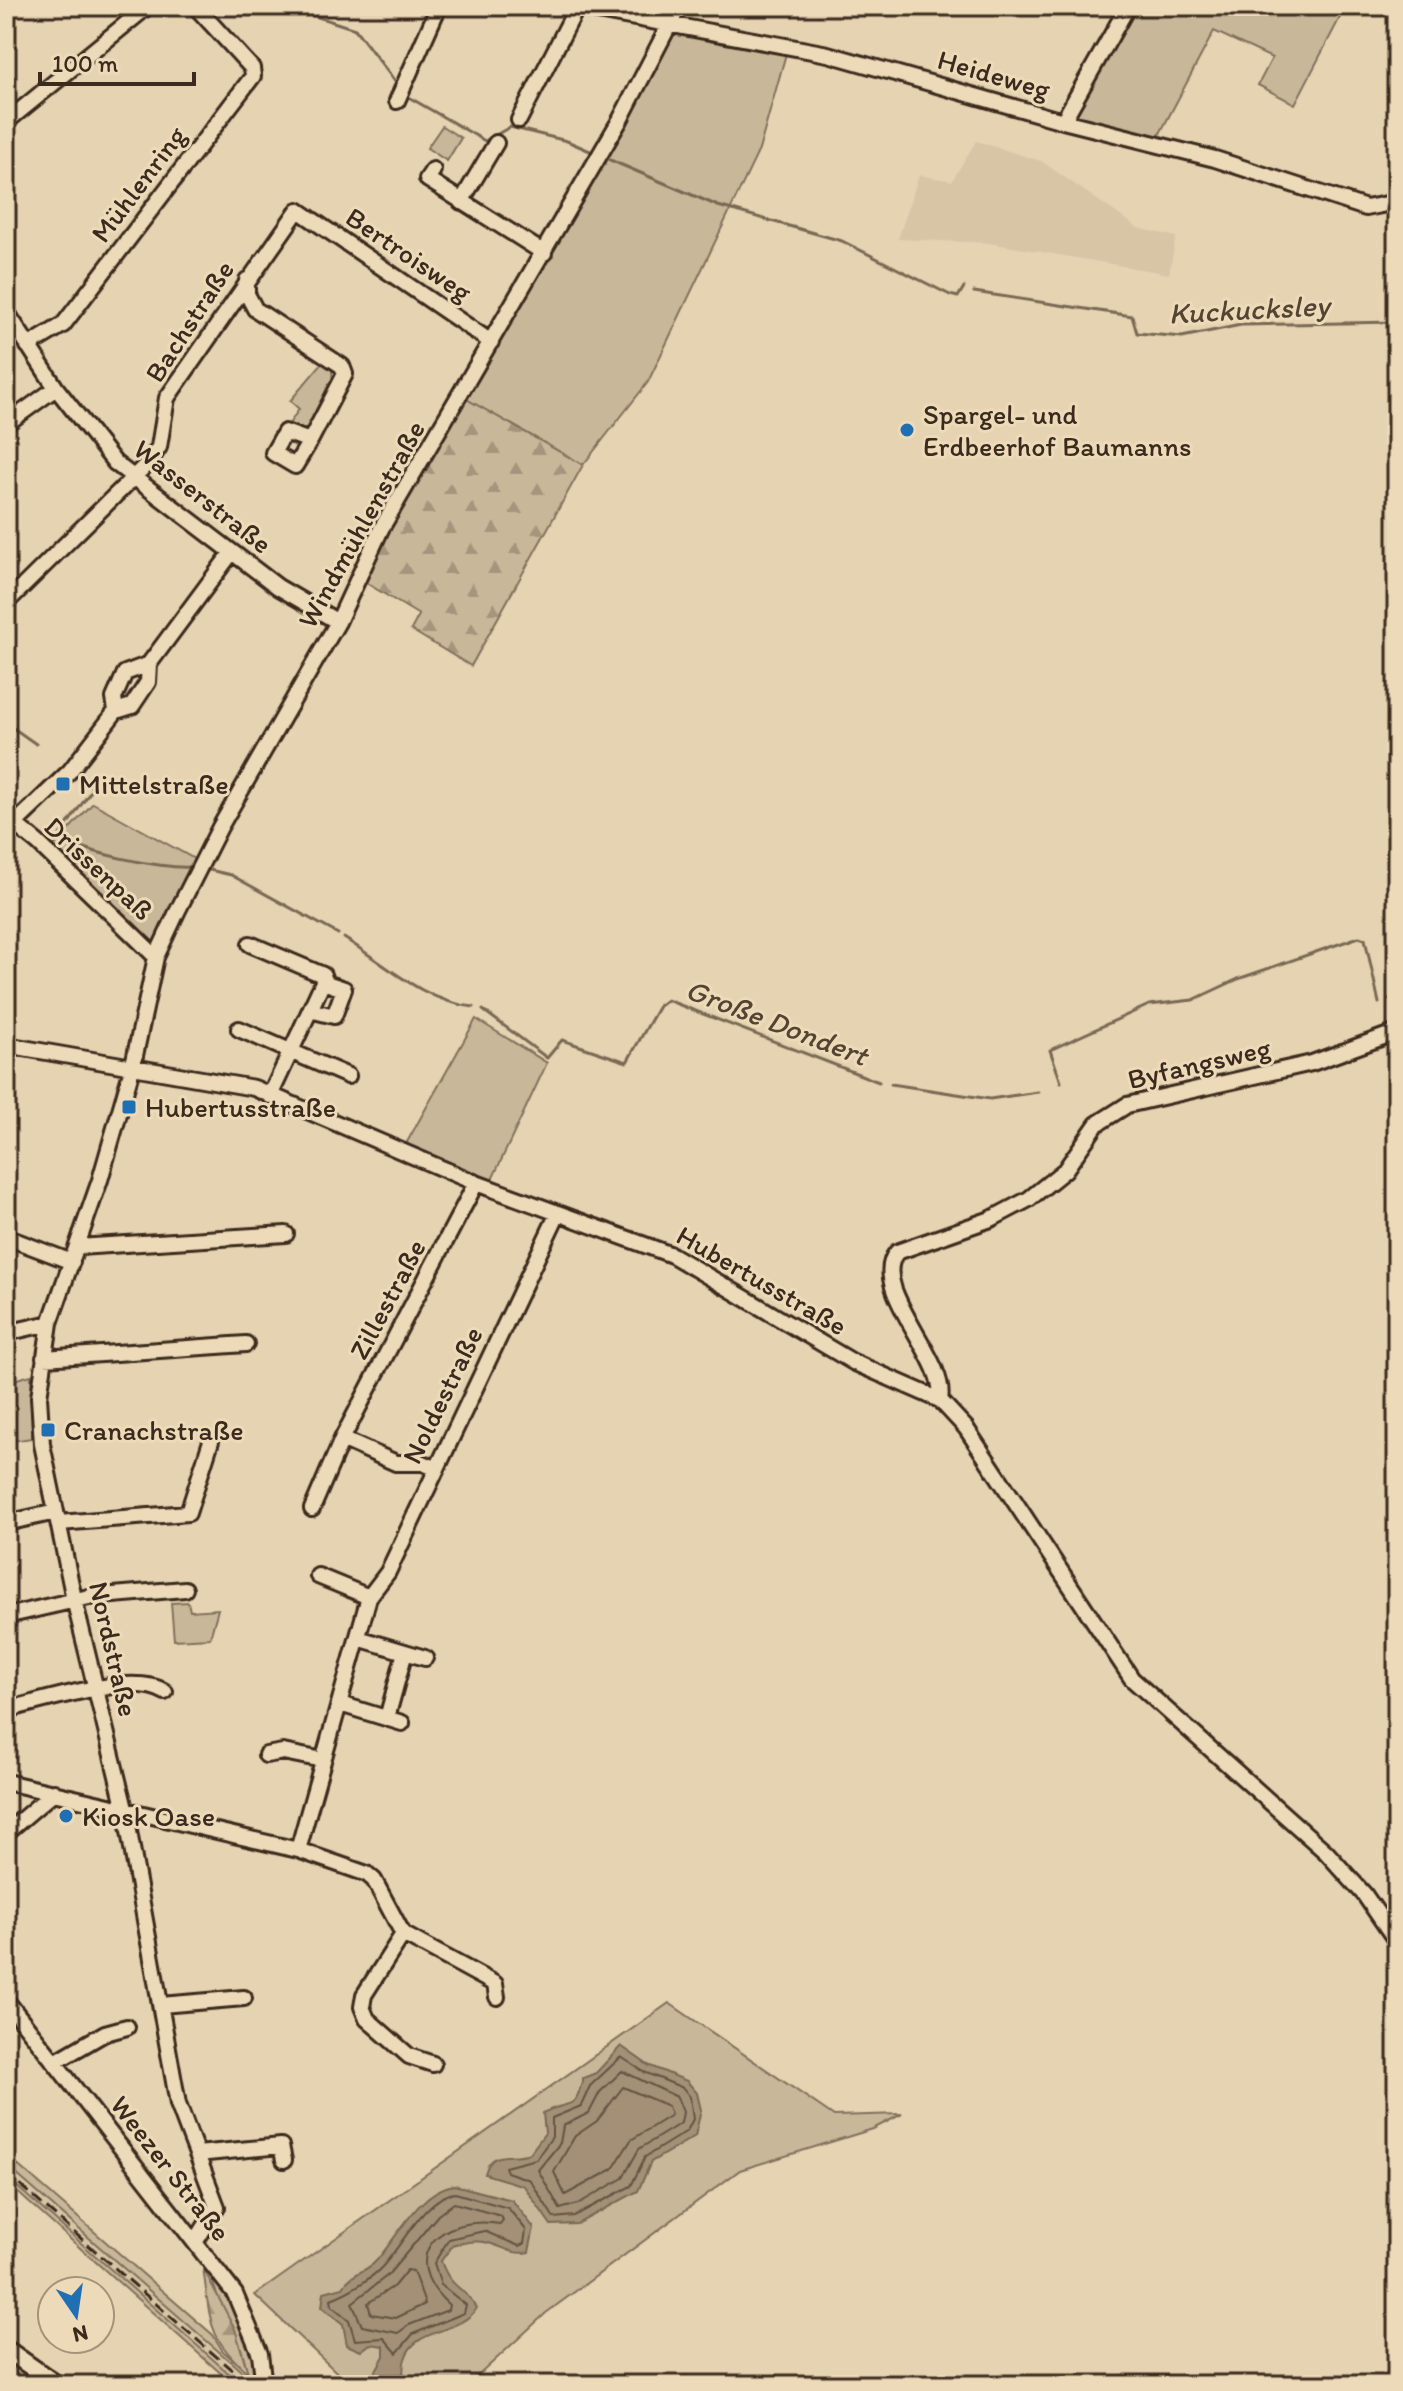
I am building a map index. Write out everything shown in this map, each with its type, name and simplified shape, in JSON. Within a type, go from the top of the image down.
[{"type":"main road","points":[[6,2349],[57,2385]]},
{"type":"street","points":[[6,122],[148,6]]},
{"type":"street","name":"Mühlenring","points":[[28,346],[63,325],[253,76],[252,68],[195,6]]},
{"type":"street","points":[[397,101],[439,6]]},
{"type":"street","name":"Heideweg","points":[[571,6],[828,54],[1063,121],[1215,159],[1366,208],[1397,202]]},
{"type":"street","name":"Windmühlenstraße","points":[[133,1065],[156,957],[220,827],[338,622],[381,529],[620,120],[679,6]]},
{"type":"street","points":[[1063,121],[1128,6]]},
{"type":"street","points":[[519,120],[577,7]]},
{"type":"street","points":[[461,202],[496,143]]},
{"type":"street","points":[[433,170],[427,179],[544,253]]},
{"type":"street","name":"Bachstraße","points":[[6,603],[135,480],[159,447],[167,398],[225,309],[298,210]]},
{"type":"street","name":"Bertroisweg","points":[[298,210],[491,342]]},
{"type":"street","points":[[248,277],[247,294],[255,309],[342,366],[345,374],[310,441]]},
{"type":"street","points":[[225,309],[255,309]]},
{"type":"street","name":"Wasserstraße","points":[[6,311],[56,388],[115,463],[305,606],[338,622]]},
{"type":"street","points":[[6,424],[56,388]]},
{"type":"street","points":[[116,711],[114,698],[125,673],[149,664],[232,552]]},
{"type":"street","points":[[9,825],[70,771],[116,711],[132,706],[148,682],[149,664]]},
{"type":"street","name":"Drissenpaß","points":[[9,825],[38,843],[156,957]]},
{"type":"street","points":[[250,944],[323,975],[325,981],[270,1096]]},
{"type":"street","points":[[310,1010],[334,1016],[344,990],[325,981]]},
{"type":"street","points":[[239,1029],[348,1076]]},
{"type":"street","name":"Byfangsweg","points":[[940,1400],[942,1393],[932,1368],[891,1283],[889,1266],[897,1252],[991,1219],[1029,1199],[1065,1170],[1097,1124],[1127,1105],[1312,1063],[1397,1032]]},
{"type":"street","name":"Hubertusstraße","points":[[6,1045],[254,1088],[476,1183],[672,1255],[853,1362],[940,1400]]},
{"type":"street","name":"Nordstraße","points":[[133,1065],[78,1247],[50,1323],[39,1397],[40,1432],[74,1599],[125,1809],[178,2104],[217,2207],[196,2241]]},
{"type":"street","name":"Zillestraße","points":[[312,1509],[342,1439],[476,1183]]},
{"type":"street","name":"Noldestraße","points":[[298,1850],[369,1597],[388,1572],[558,1213]]},
{"type":"street","points":[[78,1247],[286,1234]]},
{"type":"street","points":[[6,1237],[72,1262]]},
{"type":"street","points":[[6,1333],[50,1323]]},
{"type":"street","points":[[44,1358],[246,1344]]},
{"type":"street","points":[[918,1388],[932,1368]]},
{"type":"street","points":[[940,1400],[966,1428],[1132,1679],[1326,1852],[1364,1894],[1397,1942]]},
{"type":"street","points":[[342,1439],[396,1463],[423,1463],[435,1468]]},
{"type":"street","points":[[6,1523],[58,1517],[188,1513],[211,1441]]},
{"type":"street","points":[[318,1576],[369,1597]]},
{"type":"street","points":[[6,1616],[74,1599],[185,1589]]},
{"type":"street","points":[[358,1638],[425,1658]]},
{"type":"street","points":[[387,1718],[405,1652]]},
{"type":"street","points":[[6,1710],[96,1688],[155,1685],[165,1692]]},
{"type":"street","points":[[340,1704],[402,1723]]},
{"type":"street","points":[[266,1755],[283,1752],[323,1760]]},
{"type":"street","points":[[6,1782],[298,1850],[367,1874],[374,1880],[403,1934],[495,1984],[497,1997]]},
{"type":"street","points":[[6,1833],[54,1792]]},
{"type":"street","points":[[403,1934],[364,1995],[362,2007],[367,2019],[409,2056],[433,2064]]},
{"type":"street","points":[[161,2005],[244,1998]]},
{"type":"street","name":"Weezer Straße","points":[[6,2000],[196,2241],[246,2314],[260,2354],[264,2385]]},
{"type":"street","points":[[55,2062],[105,2033],[127,2027]]},
{"type":"street","points":[[197,2154],[281,2146],[284,2160]]},
{"type":"shaded area","points":[[976,141],[1041,161],[1138,228],[1176,237],[1169,274],[989,243],[898,239],[919,175],[952,181]]},
{"type":"shaded area","points":[[6,2165],[256,2385],[242,2385],[6,2177]]},
{"type":"green space","points":[[1132,6],[1215,6],[1224,11],[1227,6],[1346,6],[1295,104],[1258,85],[1272,58],[1214,31],[1157,139],[1074,118],[1073,111]]},
{"type":"green space","points":[[673,27],[787,50],[759,150],[648,382],[583,465],[461,396]]},
{"type":"green space","points":[[442,126],[461,138],[447,161],[427,148]]},
{"type":"green space","points":[[322,363],[332,370],[333,385],[308,432],[289,424],[299,409],[290,401]]},
{"type":"green space","points":[[461,396],[583,465],[471,666],[411,630],[419,615],[363,581],[381,529]]},
{"type":"green space","points":[[93,803],[196,860],[154,950],[51,849]]},
{"type":"green space","points":[[476,1019],[547,1063],[490,1184],[410,1150],[407,1142]]},
{"type":"green space","points":[[31,1375],[32,1438],[12,1441],[6,1434],[6,1382]]},
{"type":"green space","points":[[188,1602],[190,1611],[218,1609],[210,1638],[174,1640],[171,1603]]},
{"type":"green space","points":[[669,2003],[834,2116],[902,2114],[873,2129],[740,2170],[546,2313],[468,2385],[350,2385],[255,2295]]},
{"type":"green space","points":[[6,2155],[213,2335],[223,2351],[247,2372],[210,2269],[247,2339],[257,2385],[6,2165]]},
{"type":"green space","points":[[6,2177],[242,2385],[234,2385],[116,2280],[116,2275],[110,2275],[6,2182]]},
{"type":"green space","points":[[203,2268],[235,2329],[248,2373],[217,2337],[210,2315]]},
{"type":"green space","points":[[6,2358],[44,2385],[6,2385]]},
{"type":"water","points":[[621,2046],[648,2065],[687,2081],[697,2093],[701,2110],[695,2136],[651,2162],[638,2191],[577,2224],[551,2225],[524,2186],[485,2174],[488,2166],[502,2156],[530,2153],[545,2133],[543,2113],[574,2101],[583,2078],[596,2073]]},
{"type":"water","points":[[454,2185],[512,2200],[534,2228],[529,2252],[520,2253],[479,2241],[452,2246],[441,2261],[449,2278],[477,2308],[460,2323],[427,2336],[410,2349],[404,2362],[403,2385],[380,2385],[374,2374],[384,2356],[384,2346],[370,2344],[361,2351],[347,2345],[343,2324],[322,2307],[324,2292],[343,2287],[373,2264],[420,2204],[431,2195]]},
{"type":"waterway","name":"Kuckucksley","points":[[284,6],[355,29],[397,84]]},
{"type":"waterway","name":"Kuckucksley","points":[[405,95],[485,141],[510,127],[567,141],[590,151]]},
{"type":"waterway","name":"Kuckucksley","points":[[610,160],[718,206],[842,241],[950,295],[958,297],[964,287]]},
{"type":"waterway","name":"Kuckucksley","points":[[974,292],[1132,316],[1137,333],[1182,337],[1241,325],[1397,322]]},
{"type":"waterway","points":[[6,723],[36,744]]},
{"type":"waterway","points":[[75,774],[93,788],[60,835],[83,847],[121,858],[189,867]]},
{"type":"waterway","points":[[205,869],[231,875],[338,934]]},
{"type":"waterway","name":"Große Dondert","points":[[1061,1082],[1050,1050],[1149,1005],[1193,1000],[1238,979],[1359,937],[1365,939],[1379,1003]]},
{"type":"waterway","points":[[344,938],[422,990],[456,1004],[474,1007]]},
{"type":"waterway","name":"Große Dondert","points":[[1389,999],[1397,996]]},
{"type":"waterway","name":"Große Dondert","points":[[483,1010],[547,1058],[562,1040],[627,1062],[659,1006],[667,1000],[879,1082]]},
{"type":"waterway","name":"Große Dondert","points":[[891,1084],[990,1099],[1038,1092]]},
{"type":"railway","points":[[6,2173],[249,2385]]},
{"type":"place","name":"Spargel- und Erdbeerhof Baumanns","points":[[907,430]]},
{"type":"place","name":"Mittelstraße","points":[[63,784]]},
{"type":"place","name":"Hubertusstraße","points":[[129,1107]]},
{"type":"place","name":"Cranachstraße","points":[[48,1430]]},
{"type":"place","name":"Kiosk Oase","points":[[66,1816]]}]
